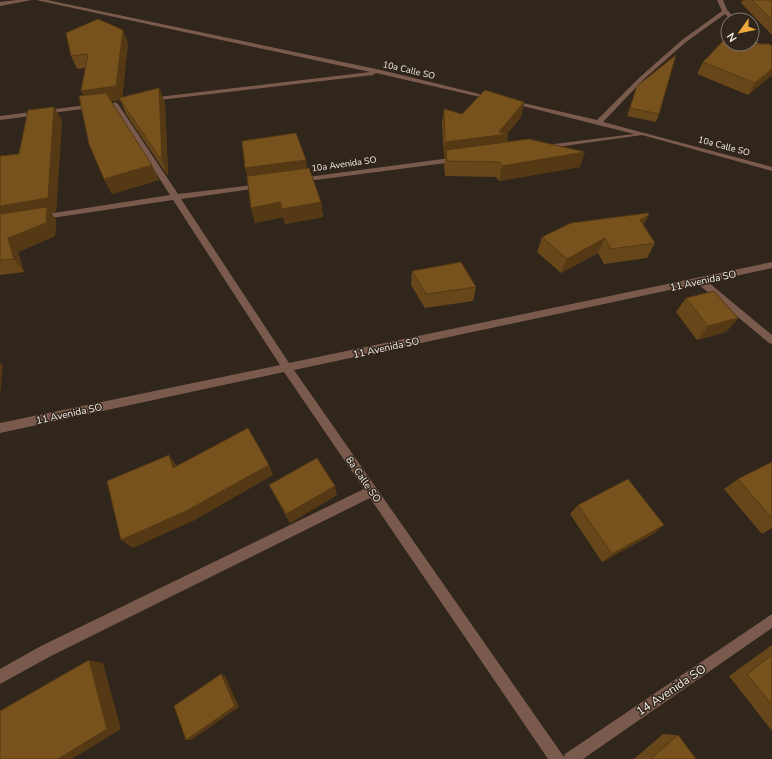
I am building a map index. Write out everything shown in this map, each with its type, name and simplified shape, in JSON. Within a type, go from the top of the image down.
[{"type":"street","points":[[0,4],[29,0]]},
{"type":"street","name":"10a Calle SO","points":[[39,0],[381,72],[498,99]]},
{"type":"street","points":[[598,123],[642,78],[684,41],[725,11],[720,0]]},
{"type":"street","points":[[760,47],[772,60]]},
{"type":"street","points":[[144,100],[381,72]]},
{"type":"street","name":"10a Calle SO","points":[[505,101],[645,134],[772,169]]},
{"type":"street","name":"8a Calle SO","points":[[114,104],[287,368],[557,759]]},
{"type":"street","points":[[0,118],[100,106]]},
{"type":"street","points":[[535,149],[645,134]]},
{"type":"street","name":"10a Avenida SO","points":[[292,181],[464,158]]},
{"type":"street","points":[[30,220],[174,197],[268,184]]},
{"type":"street","name":"11 Avenida SO","points":[[0,428],[772,265]]},
{"type":"street","points":[[702,281],[772,340]]},
{"type":"street","points":[[0,677],[46,651],[372,491]]},
{"type":"street","name":"14 Avenida SO","points":[[570,759],[772,620]]},
{"type":"building","points":[[752,0],[772,0],[772,20]]},
{"type":"building","points":[[98,19],[123,30],[116,86],[81,91],[88,54],[71,56],[66,33]]},
{"type":"building","points":[[720,44],[720,52],[760,52],[760,44],[769,44],[772,46],[772,69],[755,83],[703,62]]},
{"type":"building","points":[[676,55],[659,114],[630,108],[637,86]]},
{"type":"building","points":[[159,88],[162,161],[119,98]]},
{"type":"building","points":[[485,90],[524,102],[499,132],[508,134],[445,142],[444,109],[462,114]]},
{"type":"building","points":[[106,93],[152,165],[104,179],[89,144],[79,96]]},
{"type":"building","points":[[54,107],[48,198],[0,206],[0,156],[19,154],[28,110]]},
{"type":"building","points":[[296,133],[306,160],[245,168],[242,141]]},
{"type":"building","points":[[529,139],[585,152],[502,166],[500,162],[447,161],[446,150]]},
{"type":"building","points":[[309,168],[321,202],[282,209],[280,202],[251,208],[247,176]]},
{"type":"building","points":[[47,207],[46,223],[8,238],[14,259],[0,260],[0,214]]},
{"type":"building","points":[[648,213],[649,215],[640,220],[655,243],[611,249],[605,238],[567,259],[542,237],[571,223]]},
{"type":"building","points":[[461,262],[476,287],[426,294],[412,271]]},
{"type":"building","points":[[714,291],[738,318],[708,326],[686,298]]},
{"type":"building","points":[[248,428],[269,465],[186,511],[121,540],[107,481],[169,455],[173,468]]},
{"type":"building","points":[[317,458],[335,486],[286,514],[269,485]]},
{"type":"building","points":[[772,462],[772,518],[738,479]]},
{"type":"building","points":[[628,479],[664,525],[612,554],[578,505]]},
{"type":"building","points":[[772,655],[772,705],[747,674]]},
{"type":"building","points":[[89,660],[107,729],[58,759],[0,759],[0,711]]},
{"type":"building","points":[[221,674],[235,706],[186,740],[174,706]]},
{"type":"building","points":[[678,735],[696,759],[651,759]]}]
